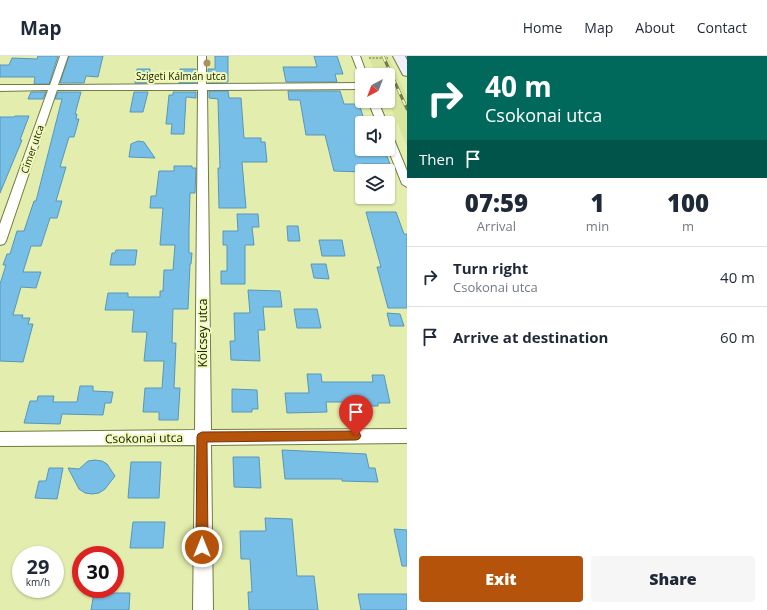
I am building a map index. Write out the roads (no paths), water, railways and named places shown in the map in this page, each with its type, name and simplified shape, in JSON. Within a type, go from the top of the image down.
[{"type":"main road","points":[[394,57],[407,72]]},
{"type":"street","name":"Címer utca","points":[[0,241],[64,56]]},
{"type":"street","name":"Kölcsey utca","points":[[202,56],[202,610]]},
{"type":"street","points":[[360,57],[362,68]]},
{"type":"street","name":"Szigeti Kálmán utca","points":[[0,88],[355,86]]},
{"type":"street","points":[[395,154],[407,184]]},
{"type":"street","name":"Csokonai utca","points":[[0,439],[407,436]]},
{"type":"railway","points":[[383,56],[407,109]]}]
